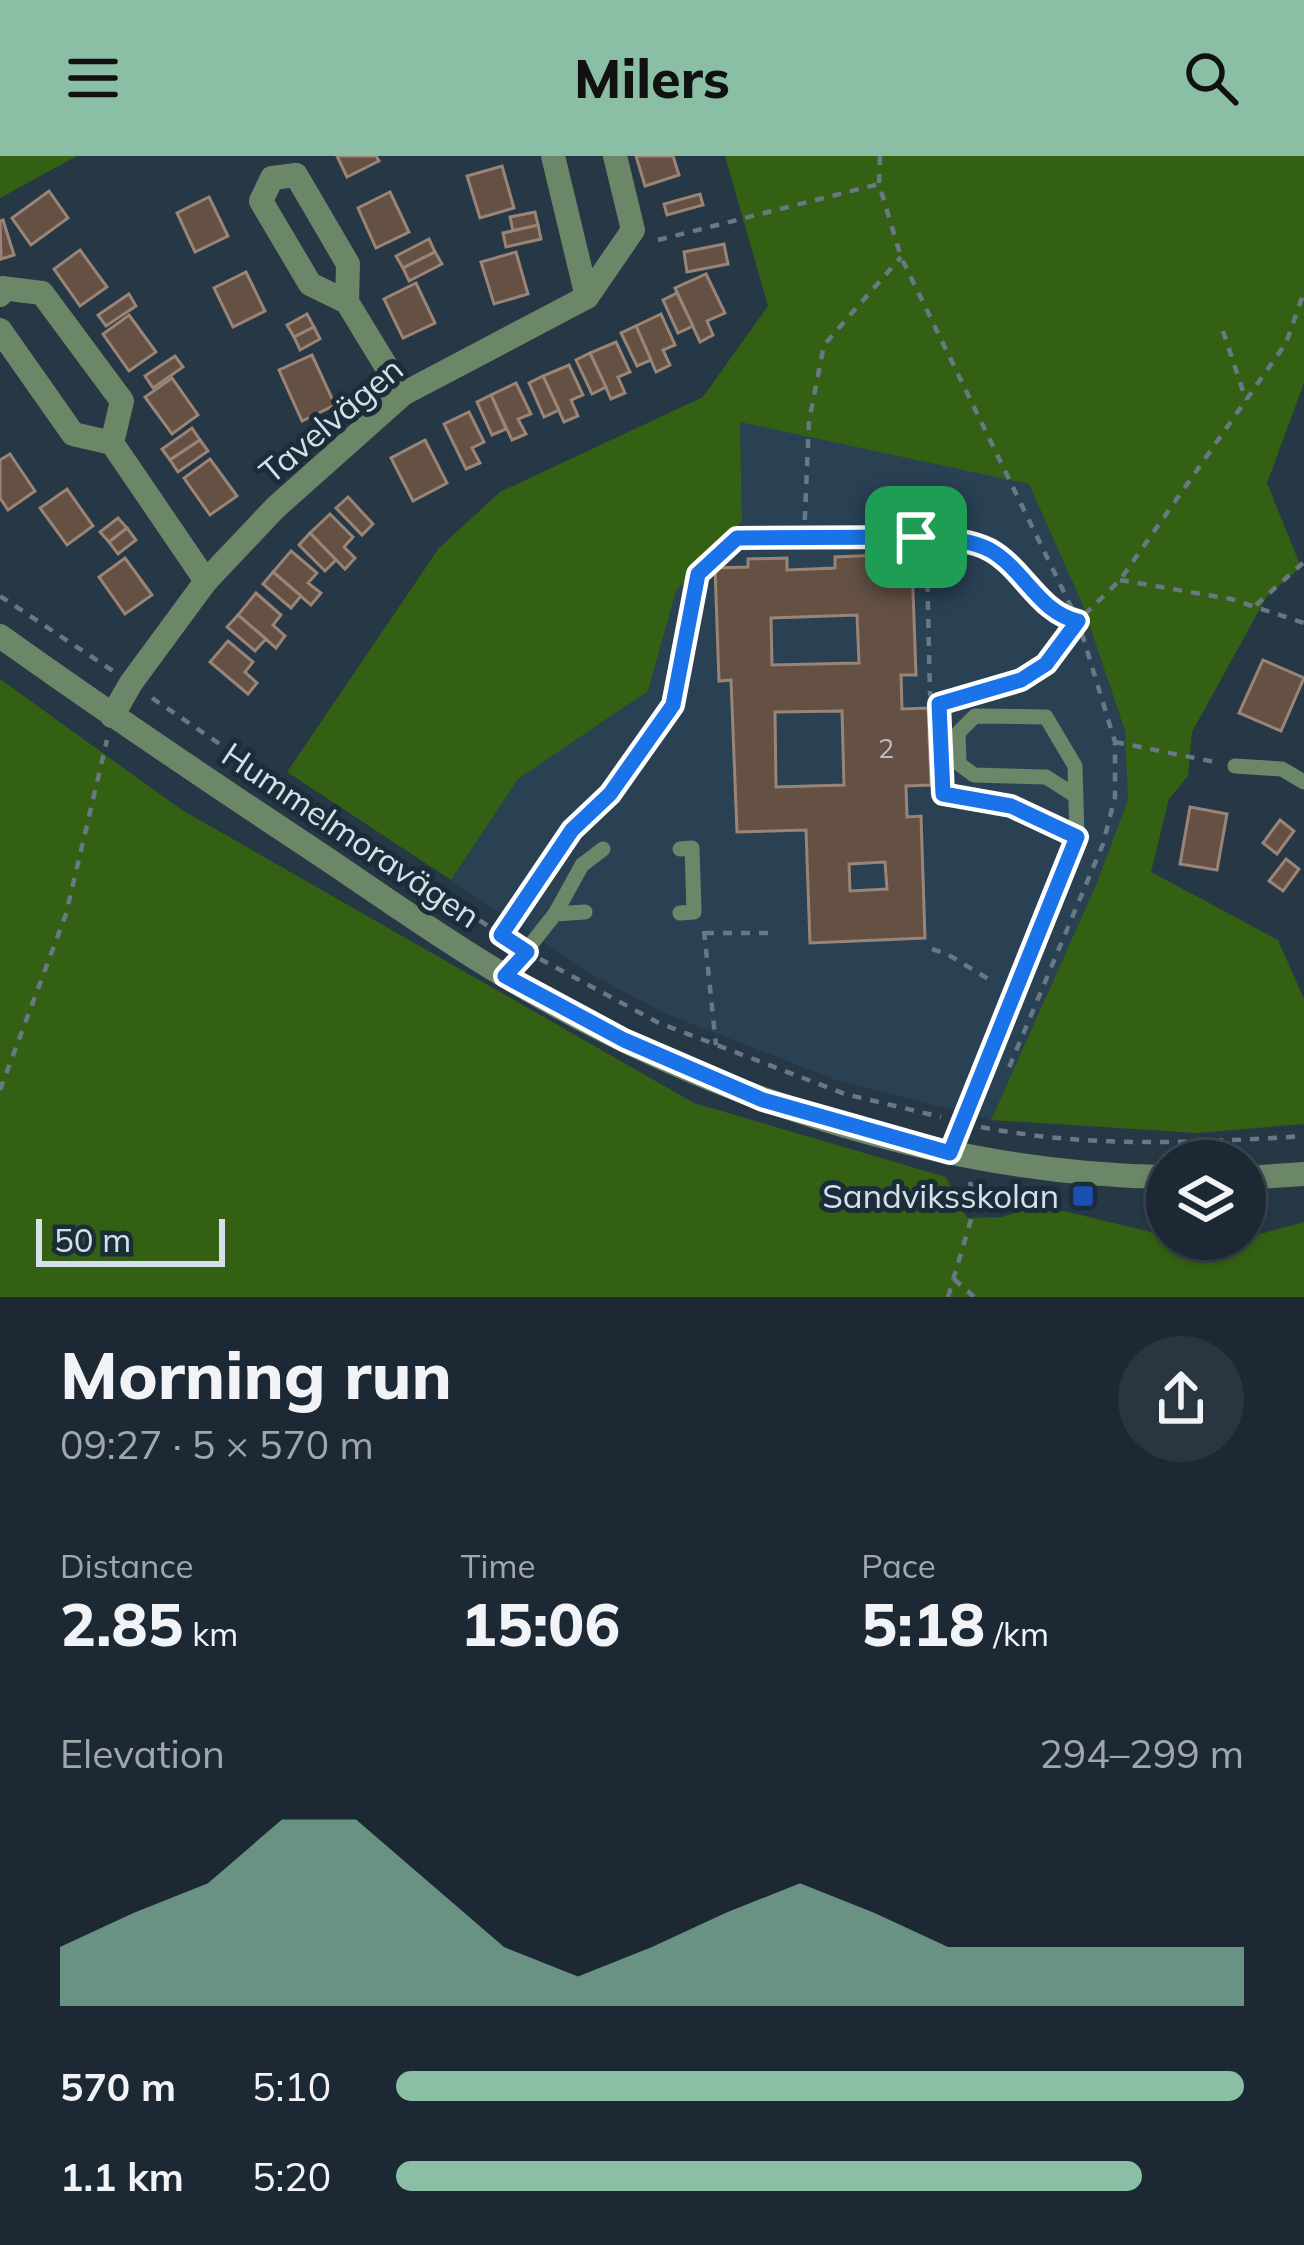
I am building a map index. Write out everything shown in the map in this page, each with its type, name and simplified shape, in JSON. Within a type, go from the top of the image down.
[{"type":"street","points":[[553,156],[587,297]]},
{"type":"street","points":[[615,156],[633,230]]},
{"type":"street","points":[[347,302],[348,264],[296,175],[272,178],[261,201],[310,284],[347,302],[403,394]]},
{"type":"street","name":"Tavelvägen","points":[[112,716],[206,581],[275,508],[403,394],[587,297],[633,230]]},
{"type":"street","points":[[0,295],[2,288],[42,292],[122,401],[112,442]]},
{"type":"street","points":[[0,330],[73,434],[112,442],[206,581]]},
{"type":"street","name":"Hummelmoravägen","points":[[0,636],[112,716],[505,976],[624,1040],[763,1100],[950,1153],[1092,1176],[1146,1177]]},
{"type":"street","points":[[1266,1177],[1304,1174]]},
{"type":"lane","points":[[950,1153],[1077,837],[1076,796],[1075,766],[1046,718],[975,716],[958,733],[959,764],[974,775],[1046,777],[1076,796]]},
{"type":"lane","points":[[1235,766],[1282,769],[1304,782]]},
{"type":"lane","points":[[680,849],[692,848],[694,912],[680,913]]},
{"type":"lane","points":[[505,976],[555,914],[582,865],[603,849]]},
{"type":"lane","points":[[555,914],[584,912]]},
{"type":"path","points":[[880,156],[879,184],[901,257],[1078,621]]},
{"type":"path","points":[[633,230],[657,240],[879,184]]},
{"type":"path","points":[[804,538],[809,421],[824,345],[901,257]]},
{"type":"path","points":[[939,704],[1021,680],[1046,664],[1078,621],[1120,580],[1286,344],[1304,292]]},
{"type":"path","points":[[1223,331],[1246,400]]},
{"type":"path","points":[[501,935],[572,830],[610,794],[673,705],[698,574],[737,538],[916,537],[972,542],[996,553],[1059,617],[1078,621]]},
{"type":"path","points":[[916,537],[927,564],[930,694],[939,704],[940,727]]},
{"type":"path","points":[[1256,605],[1304,562]]},
{"type":"path","points":[[1120,580],[1256,605],[1304,623]]},
{"type":"path","points":[[0,596],[527,952],[659,1023],[845,1094],[1041,1136],[1197,1143],[1304,1136]]},
{"type":"path","points":[[0,1090],[66,914],[112,716]]},
{"type":"path","points":[[1115,742],[1235,766]]},
{"type":"path","points":[[942,772],[943,794],[1011,806],[1103,844]]},
{"type":"path","points":[[716,1045],[705,933],[777,933]]},
{"type":"path","points":[[932,949],[1013,994]]},
{"type":"path","points":[[948,1297],[975,1206]]},
{"type":"path","points":[[954,1279],[974,1297]]},
{"type":"shaded area","points":[[740,421],[1029,484],[1082,603],[1125,731],[1128,800],[1096,885],[991,1120],[836,1080],[666,1014],[596,977],[451,880],[518,779],[648,691],[676,591],[742,521]]},
{"type":"green space","points":[[0,156],[77,156],[0,198]]},
{"type":"green space","points":[[725,156],[1304,156],[1304,383],[1267,483],[1301,567],[1267,596],[1192,732],[1188,776],[1169,799],[1151,872],[1278,940],[1304,999],[1304,1124],[1197,1133],[991,1120],[1096,885],[1128,800],[1125,731],[1082,603],[1029,484],[740,422],[742,521],[676,591],[648,691],[518,779],[451,880],[287,772],[439,548],[500,492],[703,397],[768,306]]},
{"type":"green space","points":[[0,679],[182,810],[694,1103],[946,1177],[967,1218],[1002,1217],[1039,1205],[1146,1231],[1146,1260],[1266,1260],[1266,1232],[1304,1222],[1304,1297],[0,1297]]},
{"type":"building","points":[[337,156],[376,156],[379,161],[347,177]]},
{"type":"building","points":[[636,156],[673,156],[679,175],[645,186]]},
{"type":"building","points":[[502,166],[514,208],[480,218],[467,176]]},
{"type":"building","points":[[49,191],[68,218],[31,245],[12,218]]},
{"type":"building","points":[[390,192],[409,232],[376,248],[358,208]]},
{"type":"building","points":[[700,194],[703,205],[667,215],[664,204]]},
{"type":"building","points":[[209,197],[228,236],[195,252],[177,213]]},
{"type":"building","points":[[535,212],[538,225],[513,231],[510,217]]},
{"type":"building","points":[[0,221],[14,255],[1,259]]},
{"type":"building","points":[[538,225],[541,239],[506,247],[503,233]]},
{"type":"building","points":[[429,239],[435,252],[403,268],[396,256]]},
{"type":"building","points":[[724,244],[728,264],[687,272],[684,252]]},
{"type":"building","points":[[80,250],[107,287],[80,306],[54,269]]},
{"type":"building","points":[[435,252],[442,264],[409,281],[403,268]]},
{"type":"building","points":[[516,252],[528,294],[494,304],[481,262]]},
{"type":"building","points":[[246,272],[265,311],[233,327],[214,288]]},
{"type":"building","points":[[706,274],[725,313],[707,321],[713,335],[700,342],[675,288]]},
{"type":"building","points":[[416,283],[435,323],[403,338],[384,299]]},
{"type":"building","points":[[677,293],[693,326],[678,333],[663,300]]},
{"type":"building","points":[[129,294],[136,306],[106,326],[98,315]]},
{"type":"building","points":[[307,314],[314,327],[294,337],[287,325]]},
{"type":"building","points":[[661,314],[675,345],[663,350],[670,365],[656,372],[636,326]]},
{"type":"building","points":[[129,315],[156,352],[129,371],[103,334]]},
{"type":"building","points":[[636,326],[651,360],[637,366],[621,333]]},
{"type":"building","points":[[314,327],[320,339],[300,350],[294,337]]},
{"type":"building","points":[[616,342],[630,372],[618,377],[625,393],[611,399],[590,353]]},
{"type":"building","points":[[590,353],[606,387],[592,394],[576,360]]},
{"type":"building","points":[[312,355],[335,405],[302,421],[279,370]]},
{"type":"building","points":[[175,356],[183,367],[153,388],[145,376]]},
{"type":"building","points":[[569,365],[583,395],[571,400],[578,416],[564,422],[543,376]]},
{"type":"building","points":[[543,376],[559,410],[544,417],[529,383]]},
{"type":"building","points":[[172,378],[198,415],[172,434],[145,397]]},
{"type":"building","points":[[516,383],[531,414],[518,419],[526,434],[512,440],[491,395]]},
{"type":"building","points":[[491,395],[506,429],[492,435],[477,402]]},
{"type":"building","points":[[469,412],[484,442],[472,448],[480,463],[466,469],[444,424]]},
{"type":"building","points":[[192,428],[200,440],[170,460],[162,449]]},
{"type":"building","points":[[200,440],[208,451],[178,472],[170,460]]},
{"type":"building","points":[[425,440],[447,483],[413,501],[391,458]]},
{"type":"building","points":[[10,454],[35,491],[8,510],[0,498],[0,460]]},
{"type":"building","points":[[210,459],[237,496],[210,515],[184,478]]},
{"type":"building","points":[[67,489],[93,526],[67,545],[40,508]]},
{"type":"building","points":[[348,497],[373,524],[362,535],[336,508]]},
{"type":"building","points":[[330,514],[353,537],[344,547],[355,558],[345,569],[310,533]]},
{"type":"building","points":[[118,518],[127,528],[109,542],[100,532]]},
{"type":"building","points":[[127,528],[136,540],[118,554],[109,542]]},
{"type":"building","points":[[310,533],[336,560],[325,571],[299,545]]},
{"type":"building","points":[[291,551],[317,573],[308,583],[321,593],[311,605],[273,572]]},
{"type":"building","points":[[880,555],[881,564],[912,563],[916,675],[901,675],[902,709],[928,708],[931,785],[906,786],[907,817],[921,816],[925,938],[810,943],[806,830],[737,832],[731,680],[719,681],[715,568],[748,567],[748,559],[787,558],[787,570],[835,568],[835,557]],"holes":[[[857,615],[859,663],[772,665],[771,618]],[[842,711],[844,785],[776,787],[775,712]],[[885,862],[887,889],[850,891],[849,864]]]},
{"type":"building","points":[[125,558],[152,595],[125,614],[99,577]]},
{"type":"building","points":[[273,572],[301,596],[291,608],[263,584]]},
{"type":"building","points":[[256,593],[281,615],[273,625],[285,636],[276,648],[238,615]]},
{"type":"building","points":[[238,615],[266,639],[255,651],[227,627]]},
{"type":"building","points":[[228,641],[253,662],[245,672],[257,683],[248,694],[210,662]]},
{"type":"building","points":[[1263,660],[1304,678],[1281,731],[1239,713]]},
{"type":"building","points":[[1190,807],[1227,814],[1217,870],[1180,864]]},
{"type":"building","points":[[1280,820],[1294,831],[1277,854],[1263,843]]},
{"type":"building","points":[[1286,859],[1299,869],[1283,891],[1269,881]]},
{"type":"place","name":"Sandviksskolan","points":[[1083,1196]]},
{"type":"route","points":[[916,537],[972,542],[996,553],[1059,617],[1078,621],[1046,664],[1021,680],[939,704],[943,794],[1011,806],[1077,837],[950,1153],[763,1100],[624,1040],[505,976],[527,952],[501,935],[572,830],[610,794],[673,705],[698,574],[737,538],[916,537]]}]
